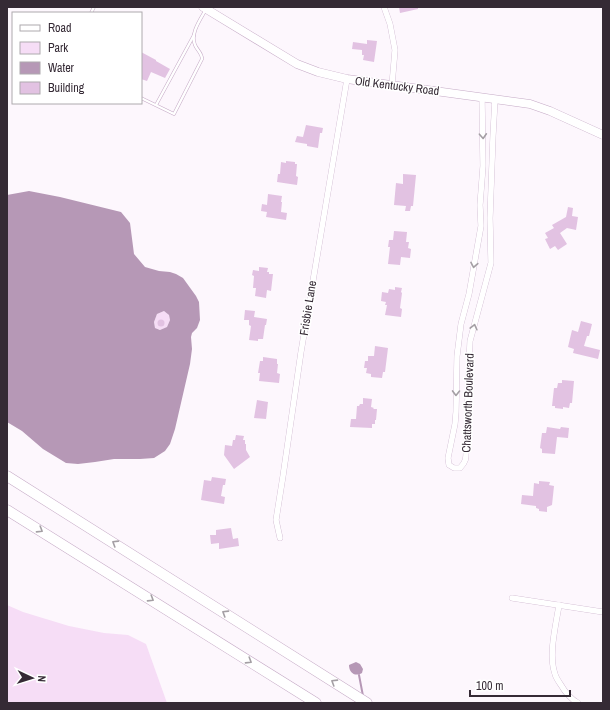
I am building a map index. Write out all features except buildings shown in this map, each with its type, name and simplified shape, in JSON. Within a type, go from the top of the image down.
[{"type":"highway","points":[[7,476],[367,703]]},
{"type":"highway","points":[[7,510],[316,703]]},
{"type":"street","points":[[384,7],[390,24],[395,50],[392,85]]},
{"type":"street","name":"Old Kentucky Road","points":[[205,8],[297,64],[318,72],[347,79],[530,104],[550,111],[603,135]]},
{"type":"street","name":"Frisbie Lane","points":[[280,538],[276,520],[284,464],[301,352],[347,79]]},
{"type":"street","name":"Chattsworth Boulevard","points":[[482,97],[483,166],[480,205],[481,226],[469,294],[461,324],[458,349],[455,424],[448,458],[449,465],[454,468],[460,468],[464,464],[466,457],[470,341],[492,263],[490,218],[496,99]]},
{"type":"street","points":[[512,598],[603,612]]},
{"type":"street","points":[[560,605],[552,650],[552,662],[555,675],[563,689],[573,700],[578,703]]},
{"type":"lane","points":[[156,105],[194,34],[205,8]]},
{"type":"lane","points":[[142,98],[174,114],[202,59],[202,55],[194,44],[194,34]]},
{"type":"green space","points":[[164,311],[169,315],[170,320],[167,327],[161,330],[155,328],[154,322],[157,314]]},
{"type":"green space","points":[[7,605],[23,612],[69,626],[104,633],[128,635],[146,644],[167,703],[7,703]]},
{"type":"water","points":[[29,191],[121,212],[130,223],[134,254],[145,267],[176,274],[183,278],[196,296],[199,302],[200,320],[191,337],[192,349],[190,364],[175,429],[170,444],[165,451],[154,458],[114,459],[78,464],[66,463],[43,449],[22,431],[7,422],[7,195]],"holes":[[[164,311],[169,315],[170,320],[167,327],[160,330],[155,328],[154,322],[157,314]]]},
{"type":"water","points":[[356,662],[360,664],[363,669],[362,673],[357,675],[353,674],[349,668],[349,665]]},
{"type":"waterway","points":[[359,675],[363,696]]}]
